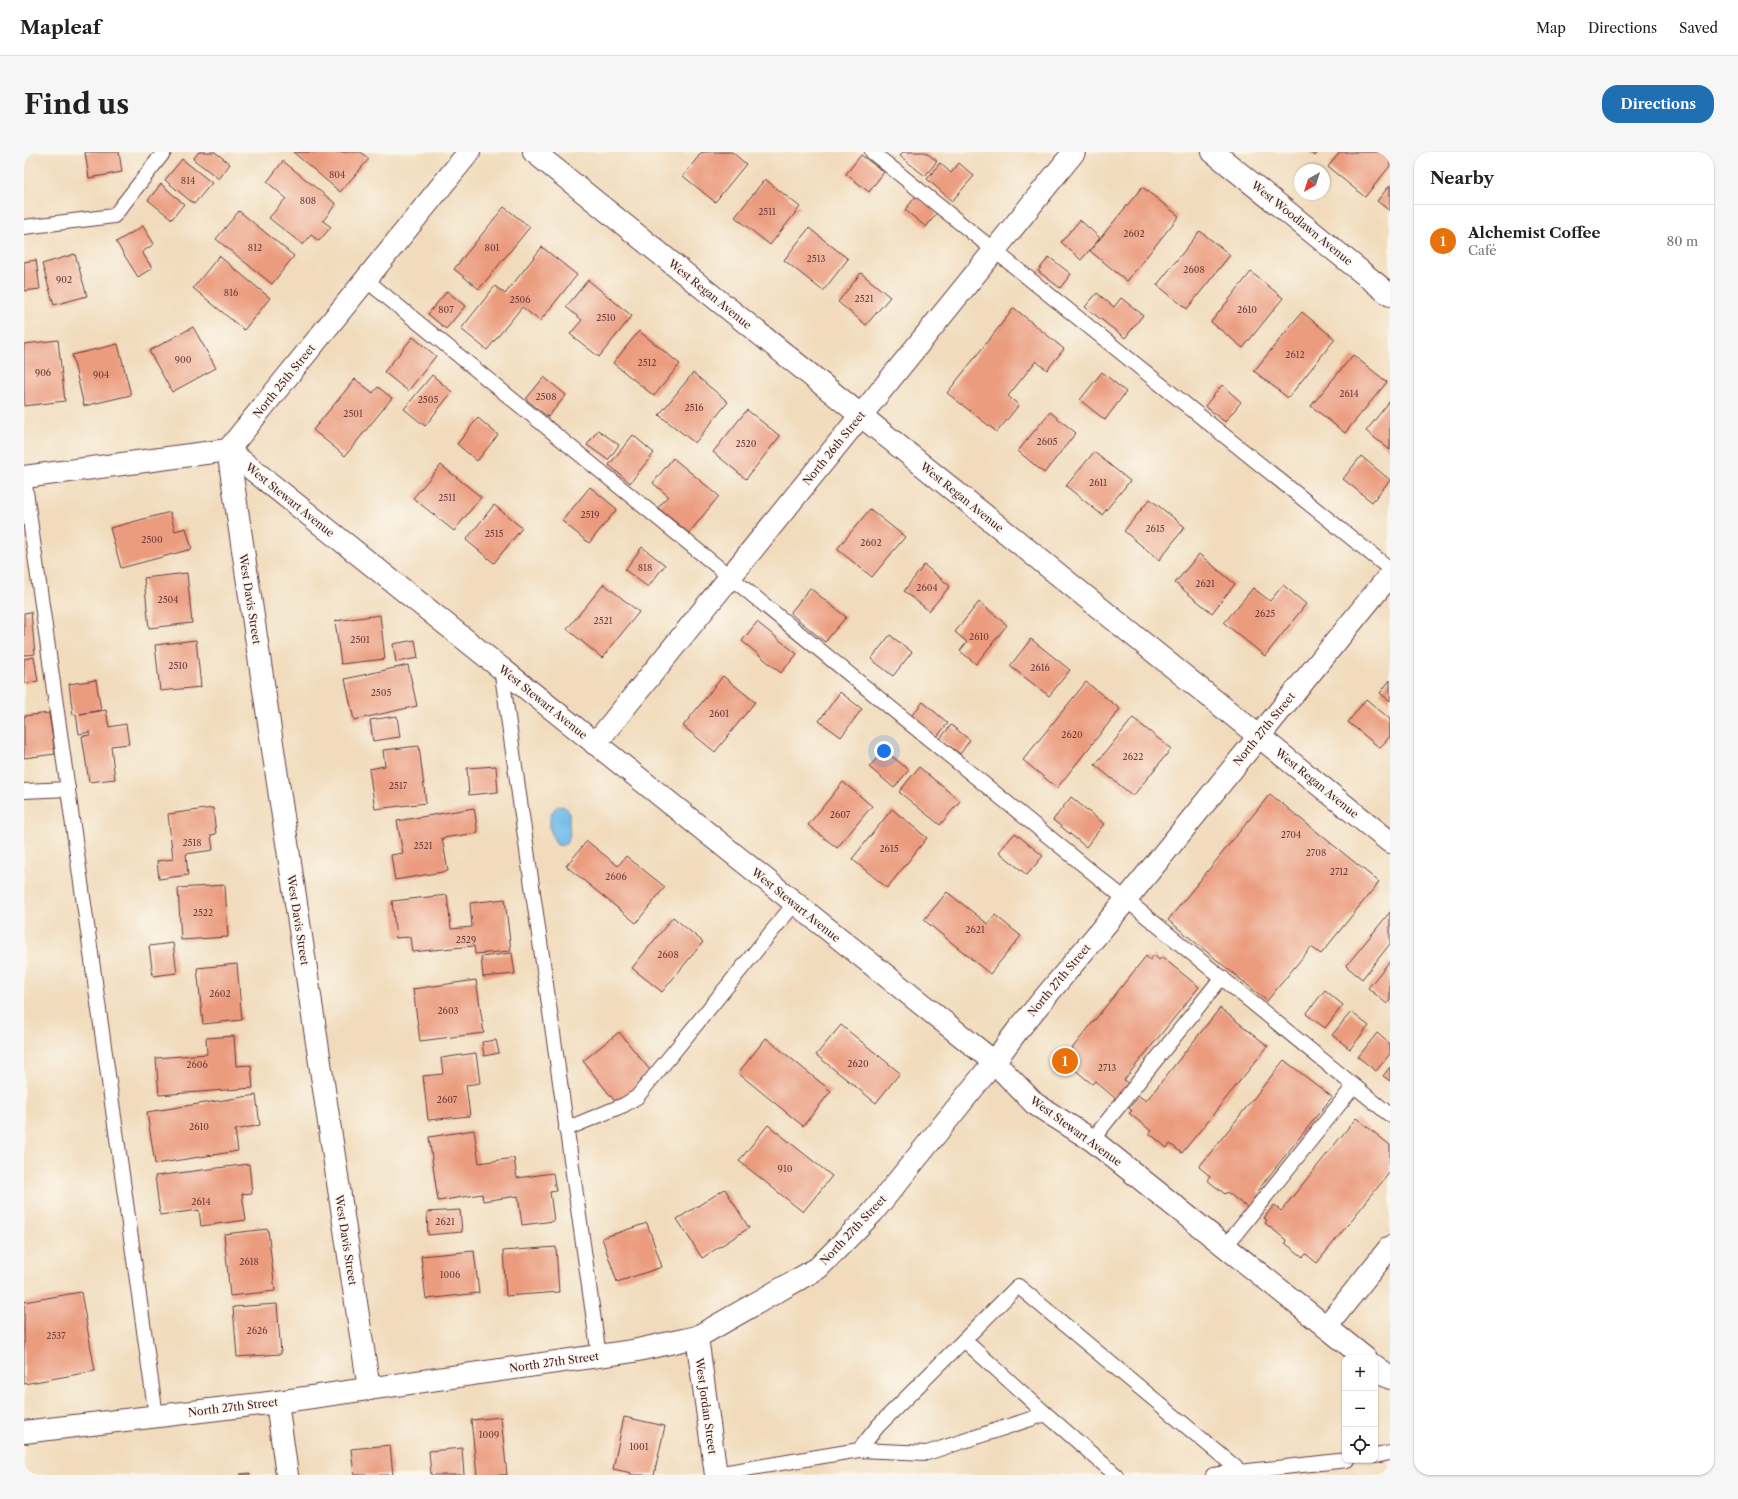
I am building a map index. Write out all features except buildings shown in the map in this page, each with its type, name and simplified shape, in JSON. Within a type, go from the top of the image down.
[{"type":"street","name":"North 25th Street","points":[[228,450],[469,152]]},
{"type":"street","name":"West Regan Avenue","points":[[534,152],[1390,842]]},
{"type":"street","name":"North 26th Street","points":[[595,744],[1074,152]]},
{"type":"street","name":"West Woodlawn Avenue","points":[[1213,152],[1390,294]]},
{"type":"street","points":[[24,477],[228,450]]},
{"type":"street","name":"West Stewart Avenue","points":[[228,450],[994,1062],[1035,1104],[1092,1140],[1360,1355]]},
{"type":"street","name":"West Davis Street","points":[[228,450],[369,1389]]},
{"type":"street","name":"North 27th Street","points":[[24,1432],[277,1402],[633,1351],[697,1337],[818,1268],[873,1212],[994,1062],[1017,1031],[1126,900],[1390,575]]},
{"type":"street","points":[[1326,1327],[1390,1247]]},
{"type":"street","name":"West Jordan Street","points":[[697,1337],[716,1474]]},
{"type":"street","points":[[1378,1368],[1390,1378]]},
{"type":"street","points":[[277,1402],[287,1475]]},
{"type":"lane","points":[[24,227],[114,216],[164,152]]},
{"type":"lane","points":[[872,152],[1390,569]]},
{"type":"lane","points":[[366,280],[1390,1115]]},
{"type":"lane","points":[[24,477],[156,1416]]},
{"type":"lane","points":[[501,668],[599,1356]]},
{"type":"lane","points":[[24,791],[68,789]]},
{"type":"lane","points":[[566,1129],[624,1105],[638,1097],[795,904]]},
{"type":"lane","points":[[1092,1140],[1222,978]]},
{"type":"lane","points":[[1225,1247],[1354,1086]]},
{"type":"lane","points":[[859,1450],[878,1426],[1018,1286],[1240,1472]]},
{"type":"lane","points":[[964,1340],[1116,1475]]},
{"type":"lane","points":[[716,1474],[859,1450],[927,1452],[1046,1414]]},
{"type":"lane","points":[[1378,1455],[1390,1452]]},
{"type":"lane","points":[[1213,1475],[1342,1461]]},
{"type":"water","points":[[560,805],[565,807],[569,812],[570,831],[568,842],[562,845],[557,845],[550,829],[550,818],[555,808]]},
{"type":"place","name":"Alchemist Coffee","points":[[1065,1061]]}]
